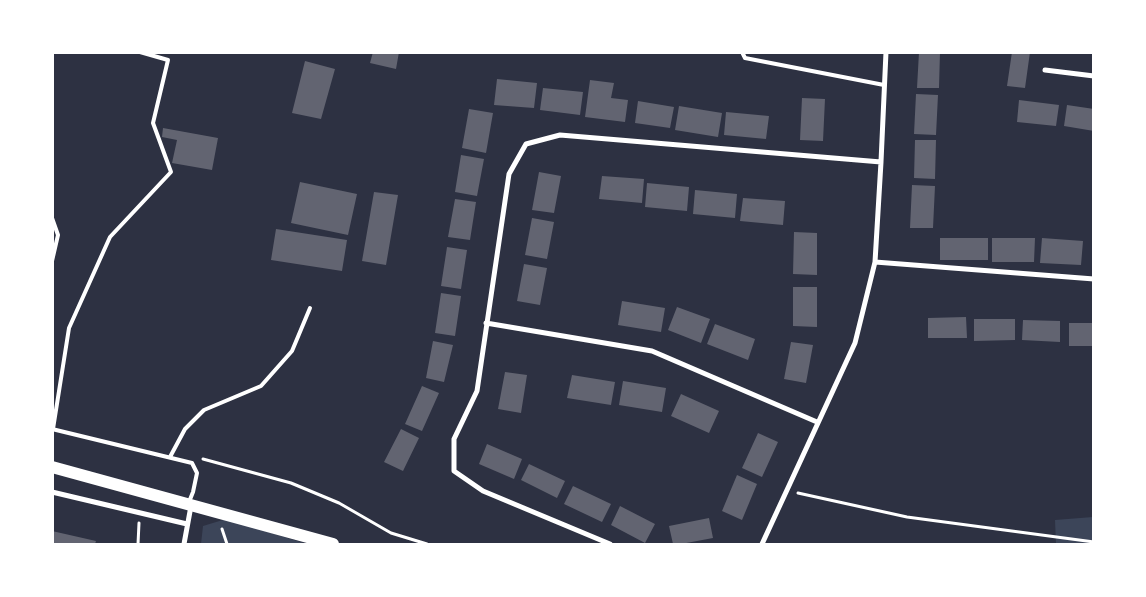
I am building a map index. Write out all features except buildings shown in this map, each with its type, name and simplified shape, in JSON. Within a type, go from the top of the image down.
[{"type":"main road","points":[[52,467],[334,544]]},
{"type":"street","points":[[762,544],[855,343],[875,262],[882,162],[886,52]]},
{"type":"street","points":[[1044,70],[1094,76]]},
{"type":"street","points":[[610,544],[483,491],[454,471],[454,439],[477,391],[509,174],[526,144],[560,135],[882,162]]},
{"type":"street","points":[[875,262],[1094,279]]},
{"type":"street","points":[[486,324],[652,351],[817,422]]},
{"type":"street","points":[[52,492],[187,524]]},
{"type":"street","points":[[184,544],[189,504]]},
{"type":"lane","points":[[140,52],[168,60],[153,123],[171,172],[110,237],[69,328],[53,429],[192,463],[197,473],[189,504]]},
{"type":"lane","points":[[742,52],[745,58],[884,85]]},
{"type":"lane","points":[[52,218],[58,236],[52,261]]},
{"type":"lane","points":[[170,457],[185,428],[204,410],[261,386],[292,351],[310,308]]},
{"type":"path","points":[[192,463],[200,458],[291,484],[339,503],[391,533],[428,544]]},
{"type":"path","points":[[788,491],[907,517],[1094,542]]},
{"type":"path","points":[[138,544],[140,512]]},
{"type":"shaded area","points":[[1093,517],[1093,544],[1056,544],[1055,520]]},
{"type":"shaded area","points":[[226,519],[307,544],[201,544],[203,526]]}]
